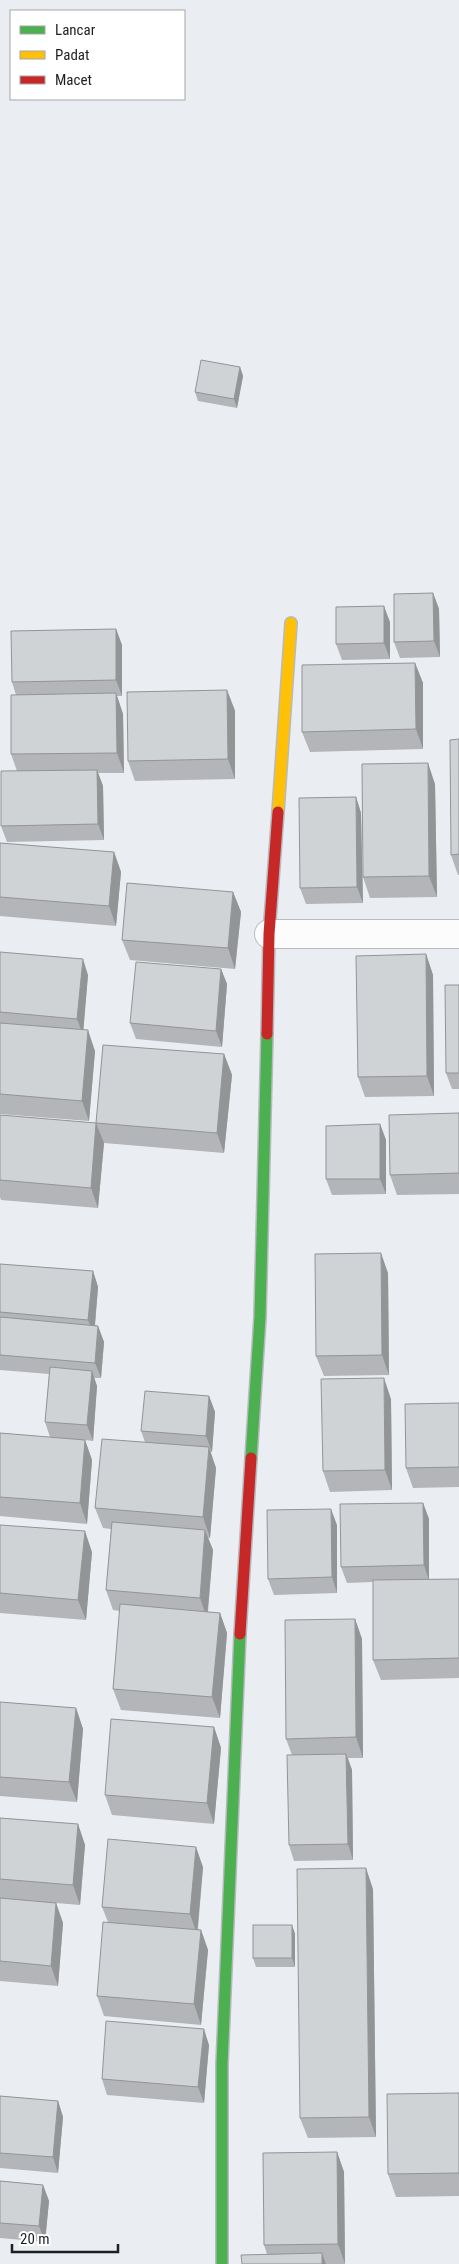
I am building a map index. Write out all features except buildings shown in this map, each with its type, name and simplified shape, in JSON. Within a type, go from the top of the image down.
[{"type":"street","points":[[222,2264],[222,2064],[236,1697],[260,1317],[269,934],[291,623]]},
{"type":"street","points":[[269,934],[459,934]]},
{"type":"traffic: fast","points":[[251,1458],[260,1317],[267,1034]]},
{"type":"traffic: fast","points":[[222,2264],[222,2064],[240,1634]]},
{"type":"traffic: slow","points":[[278,812],[291,623]]},
{"type":"traffic: jam","points":[[267,1034],[269,934],[278,812]]},
{"type":"traffic: jam","points":[[240,1634],[251,1458]]}]
